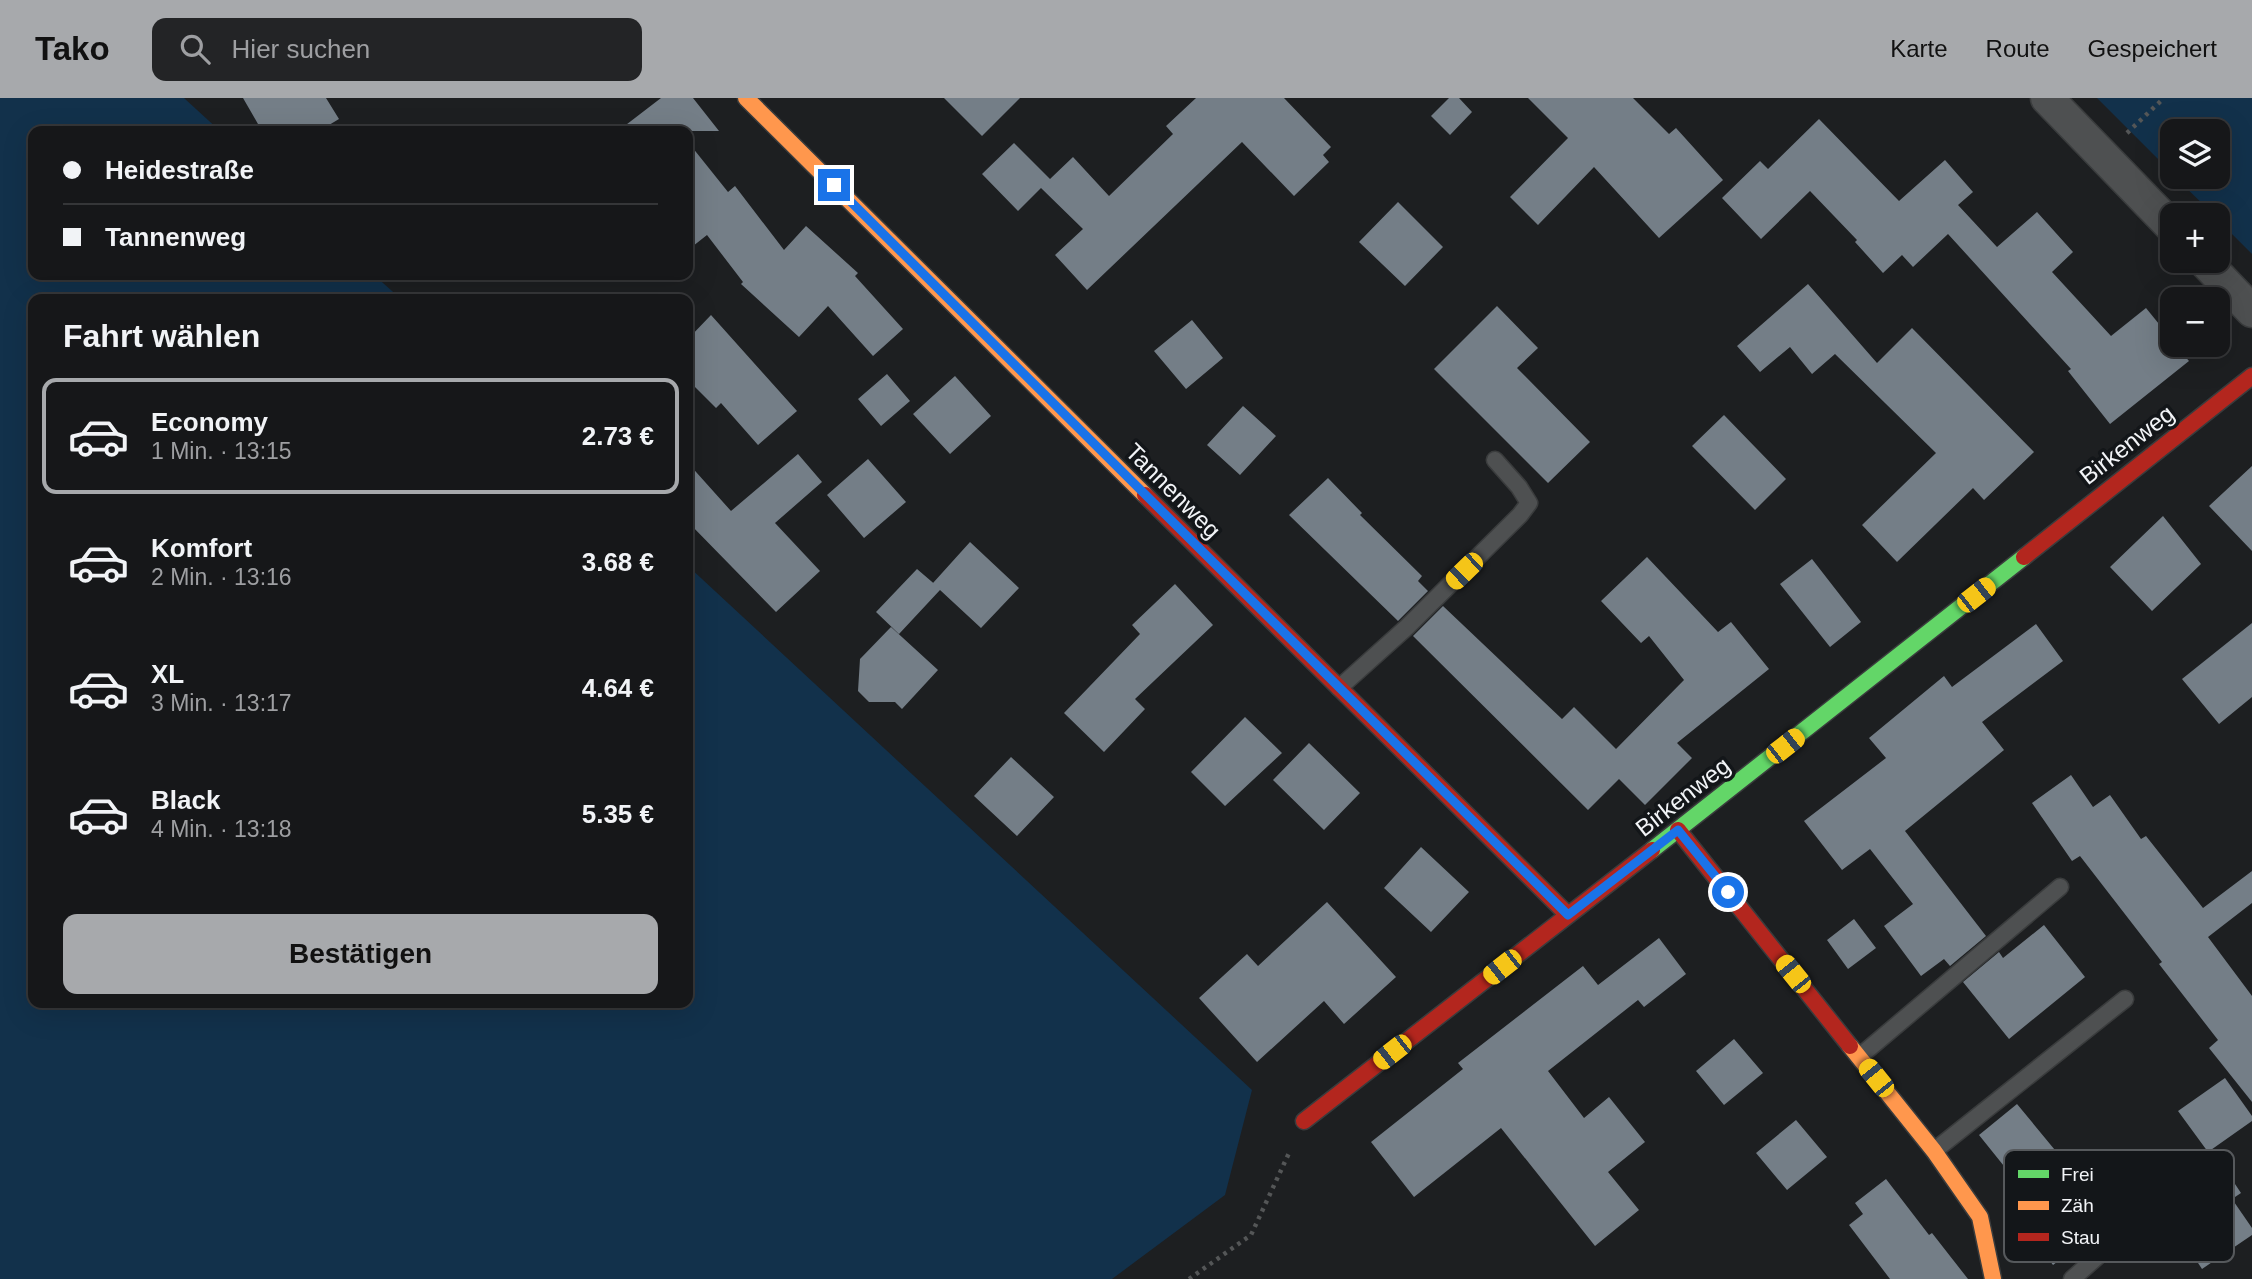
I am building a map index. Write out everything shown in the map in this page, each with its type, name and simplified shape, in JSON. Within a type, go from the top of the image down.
[{"type":"street","name":"Tannenweg","points":[[746,98],[1568,915]]},
{"type":"street","points":[[2047,98],[2160,214]]},
{"type":"street","points":[[2216,273],[2252,311]]},
{"type":"street","name":"Birkenweg","points":[[1304,1121],[1678,830],[2252,376]]},
{"type":"street","points":[[1678,830],[1934,1151],[1980,1217],[1993,1279]]},
{"type":"lane","points":[[1339,688],[1407,627],[1521,515],[1529,503],[1495,460]]},
{"type":"lane","points":[[1859,1057],[2060,887]]},
{"type":"lane","points":[[1934,1151],[2125,999]]},
{"type":"lane","points":[[2071,1279],[2091,1262]]},
{"type":"path","points":[[2104,156],[2164,98]]},
{"type":"path","points":[[1189,1279],[1251,1235],[1304,1121]]},
{"type":"shaded area","points":[[0,98],[184,98],[215,126],[28,126],[28,280],[380,280],[395,294],[28,294],[28,1008],[693,1008],[693,571],[1252,1090],[1225,1195],[1112,1279],[0,1279]]},
{"type":"shaded area","points":[[2097,98],[2252,98],[2252,254],[2230,232],[2230,203],[2202,203],[2187,189],[2230,189],[2230,119],[2160,119],[2160,161]]},
{"type":"building","points":[[243,98],[326,98],[339,119],[327,126],[259,126]]},
{"type":"building","points":[[661,98],[693,98],[719,131],[693,131],[693,126],[625,126]]},
{"type":"building","points":[[944,98],[1020,98],[982,136]]},
{"type":"building","points":[[1196,98],[1284,98],[1331,147],[1323,155],[1329,162],[1294,196],[1242,142],[1087,290],[1055,255],[1083,229],[1041,188],[1018,211],[982,174],[1014,143],[1050,179],[1073,157],[1109,196],[1173,134],[1166,126]]},
{"type":"building","points":[[1449,98],[1459,98],[1472,112],[1450,135],[1431,116]]},
{"type":"building","points":[[1528,98],[1633,98],[1669,134],[1676,128],[1723,180],[1659,238],[1594,167],[1538,225],[1510,197],[1568,138]]},
{"type":"building","points":[[1819,119],[1899,201],[1945,160],[1973,192],[1958,205],[1997,247],[2037,212],[2073,252],[2052,272],[2111,336],[2146,308],[2160,325],[2160,357],[2186,357],[2189,361],[2110,424],[2068,371],[2071,369],[1948,234],[1913,267],[1902,255],[1883,273],[1855,242],[1857,240],[1810,191],[1761,239],[1722,198],[1760,161],[1768,169]]},
{"type":"building","points":[[693,148],[728,192],[735,186],[784,250],[806,226],[858,273],[855,276],[903,329],[873,356],[828,306],[799,337],[741,284],[743,282],[707,235],[693,246]]},
{"type":"building","points":[[1398,202],[1443,247],[1405,286],[1359,242]]},
{"type":"building","points":[[1808,284],[1877,363],[1912,328],[2034,452],[1984,500],[1973,488],[1897,562],[1862,525],[1936,453],[1835,354],[1812,374],[1790,347],[1760,372],[1737,346]]},
{"type":"building","points":[[1497,306],[1538,348],[1517,368],[1590,442],[1548,483],[1434,369]]},
{"type":"building","points":[[711,315],[797,411],[758,445],[721,403],[716,408],[693,385],[693,334]]},
{"type":"building","points":[[1192,320],[1223,358],[1186,389],[1154,351]]},
{"type":"building","points":[[887,374],[910,401],[881,426],[858,399]]},
{"type":"building","points":[[955,376],[991,416],[950,454],[913,414]]},
{"type":"building","points":[[1243,406],[1276,436],[1240,475],[1207,445]]},
{"type":"building","points":[[1724,415],[1786,479],[1755,510],[1692,446]]},
{"type":"building","points":[[798,454],[822,482],[775,523],[820,571],[776,612],[693,527],[693,469],[731,511]]},
{"type":"building","points":[[868,459],[906,502],[864,538],[827,495]]},
{"type":"building","points":[[2252,466],[2252,551],[2209,506]]},
{"type":"building","points":[[1328,478],[1362,513],[1360,515],[1422,576],[1418,581],[1428,591],[1398,621],[1289,515]]},
{"type":"building","points":[[2163,516],[2201,564],[2152,611],[2110,567]]},
{"type":"building","points":[[970,542],[1019,588],[981,628],[940,590],[899,634],[876,612],[917,569],[933,583]]},
{"type":"building","points":[[1647,557],[1718,632],[1731,622],[1769,669],[1677,743],[1692,758],[1645,805],[1619,779],[1588,810],[1413,636],[1443,606],[1562,719],[1574,707],[1616,749],[1684,680],[1649,636],[1641,643],[1601,601]]},
{"type":"building","points":[[1812,559],[1861,622],[1830,647],[1780,584]]},
{"type":"building","points":[[1175,584],[1213,625],[1135,699],[1145,709],[1104,752],[1064,713],[1140,634],[1132,625]]},
{"type":"building","points":[[2252,623],[2252,697],[2219,724],[2182,679]]},
{"type":"building","points":[[2036,624],[2063,661],[1982,722],[2004,750],[1905,831],[1986,936],[1950,966],[1944,959],[1921,976],[1884,926],[1913,904],[1870,849],[1842,870],[1804,821],[1886,758],[1869,738],[1944,676],[1952,687]]},
{"type":"building","points":[[891,627],[938,670],[902,709],[895,702],[869,702],[858,691],[860,659]]},
{"type":"building","points":[[1245,717],[1282,753],[1225,806],[1191,772]]},
{"type":"building","points":[[1309,743],[1360,793],[1324,830],[1273,780]]},
{"type":"building","points":[[1011,757],[1054,797],[1017,836],[974,796]]},
{"type":"building","points":[[2071,775],[2093,807],[2110,795],[2141,839],[2146,836],[2203,908],[2252,871],[2252,903],[2208,937],[2252,996],[2252,1102],[2209,1048],[2218,1040],[2159,964],[2162,962],[2080,856],[2072,861],[2032,803]]},
{"type":"building","points":[[1421,847],[1469,892],[1431,932],[1384,888]]},
{"type":"building","points":[[1327,902],[1396,977],[1344,1024],[1324,1001],[1257,1062],[1199,998],[1247,954],[1258,966]]},
{"type":"building","points":[[1854,919],[1876,948],[1848,969],[1827,940]]},
{"type":"building","points":[[2044,925],[2085,977],[2009,1039],[1963,982],[1999,952],[2003,958]]},
{"type":"building","points":[[1659,938],[1686,974],[1644,1007],[1638,1000],[1548,1071],[1584,1118],[1609,1097],[1645,1142],[1608,1172],[1639,1210],[1595,1246],[1501,1128],[1414,1197],[1371,1142],[1463,1069],[1458,1063],[1583,966],[1598,985]]},
{"type":"building","points":[[1734,1039],[1763,1073],[1724,1105],[1696,1071]]},
{"type":"building","points":[[2225,1078],[2252,1116],[2252,1121],[2211,1150],[2207,1150],[2178,1111]]},
{"type":"building","points":[[2017,1104],[2055,1150],[2004,1150],[2004,1166],[1979,1135]]},
{"type":"building","points":[[1796,1120],[1827,1157],[1787,1190],[1756,1153]]},
{"type":"building","points":[[1886,1179],[1929,1235],[1932,1233],[1968,1279],[1890,1279],[1849,1225],[1863,1214],[1855,1203]]},
{"type":"building","points":[[2234,1182],[2241,1193],[2234,1198]]},
{"type":"building","points":[[2234,1202],[2252,1228],[2252,1235],[2234,1247]]},
{"type":"building","points":[[2197,1262],[2212,1262],[2202,1269]]},
{"type":"traffic: fast","points":[[1652,850],[2024,557]]},
{"type":"traffic: slow","points":[[746,98],[1145,495]]},
{"type":"traffic: slow","points":[[1850,1046],[1934,1151],[1980,1217],[1993,1279]]},
{"type":"traffic: jam","points":[[2024,557],[2252,376]]},
{"type":"traffic: jam","points":[[1145,495],[1568,915]]},
{"type":"traffic: jam","points":[[1678,830],[1850,1046]]},
{"type":"traffic: jam","points":[[1304,1121],[1652,850]]},
{"type":"route","points":[[834,185],[1568,915],[1678,830],[1728,892]]}]
